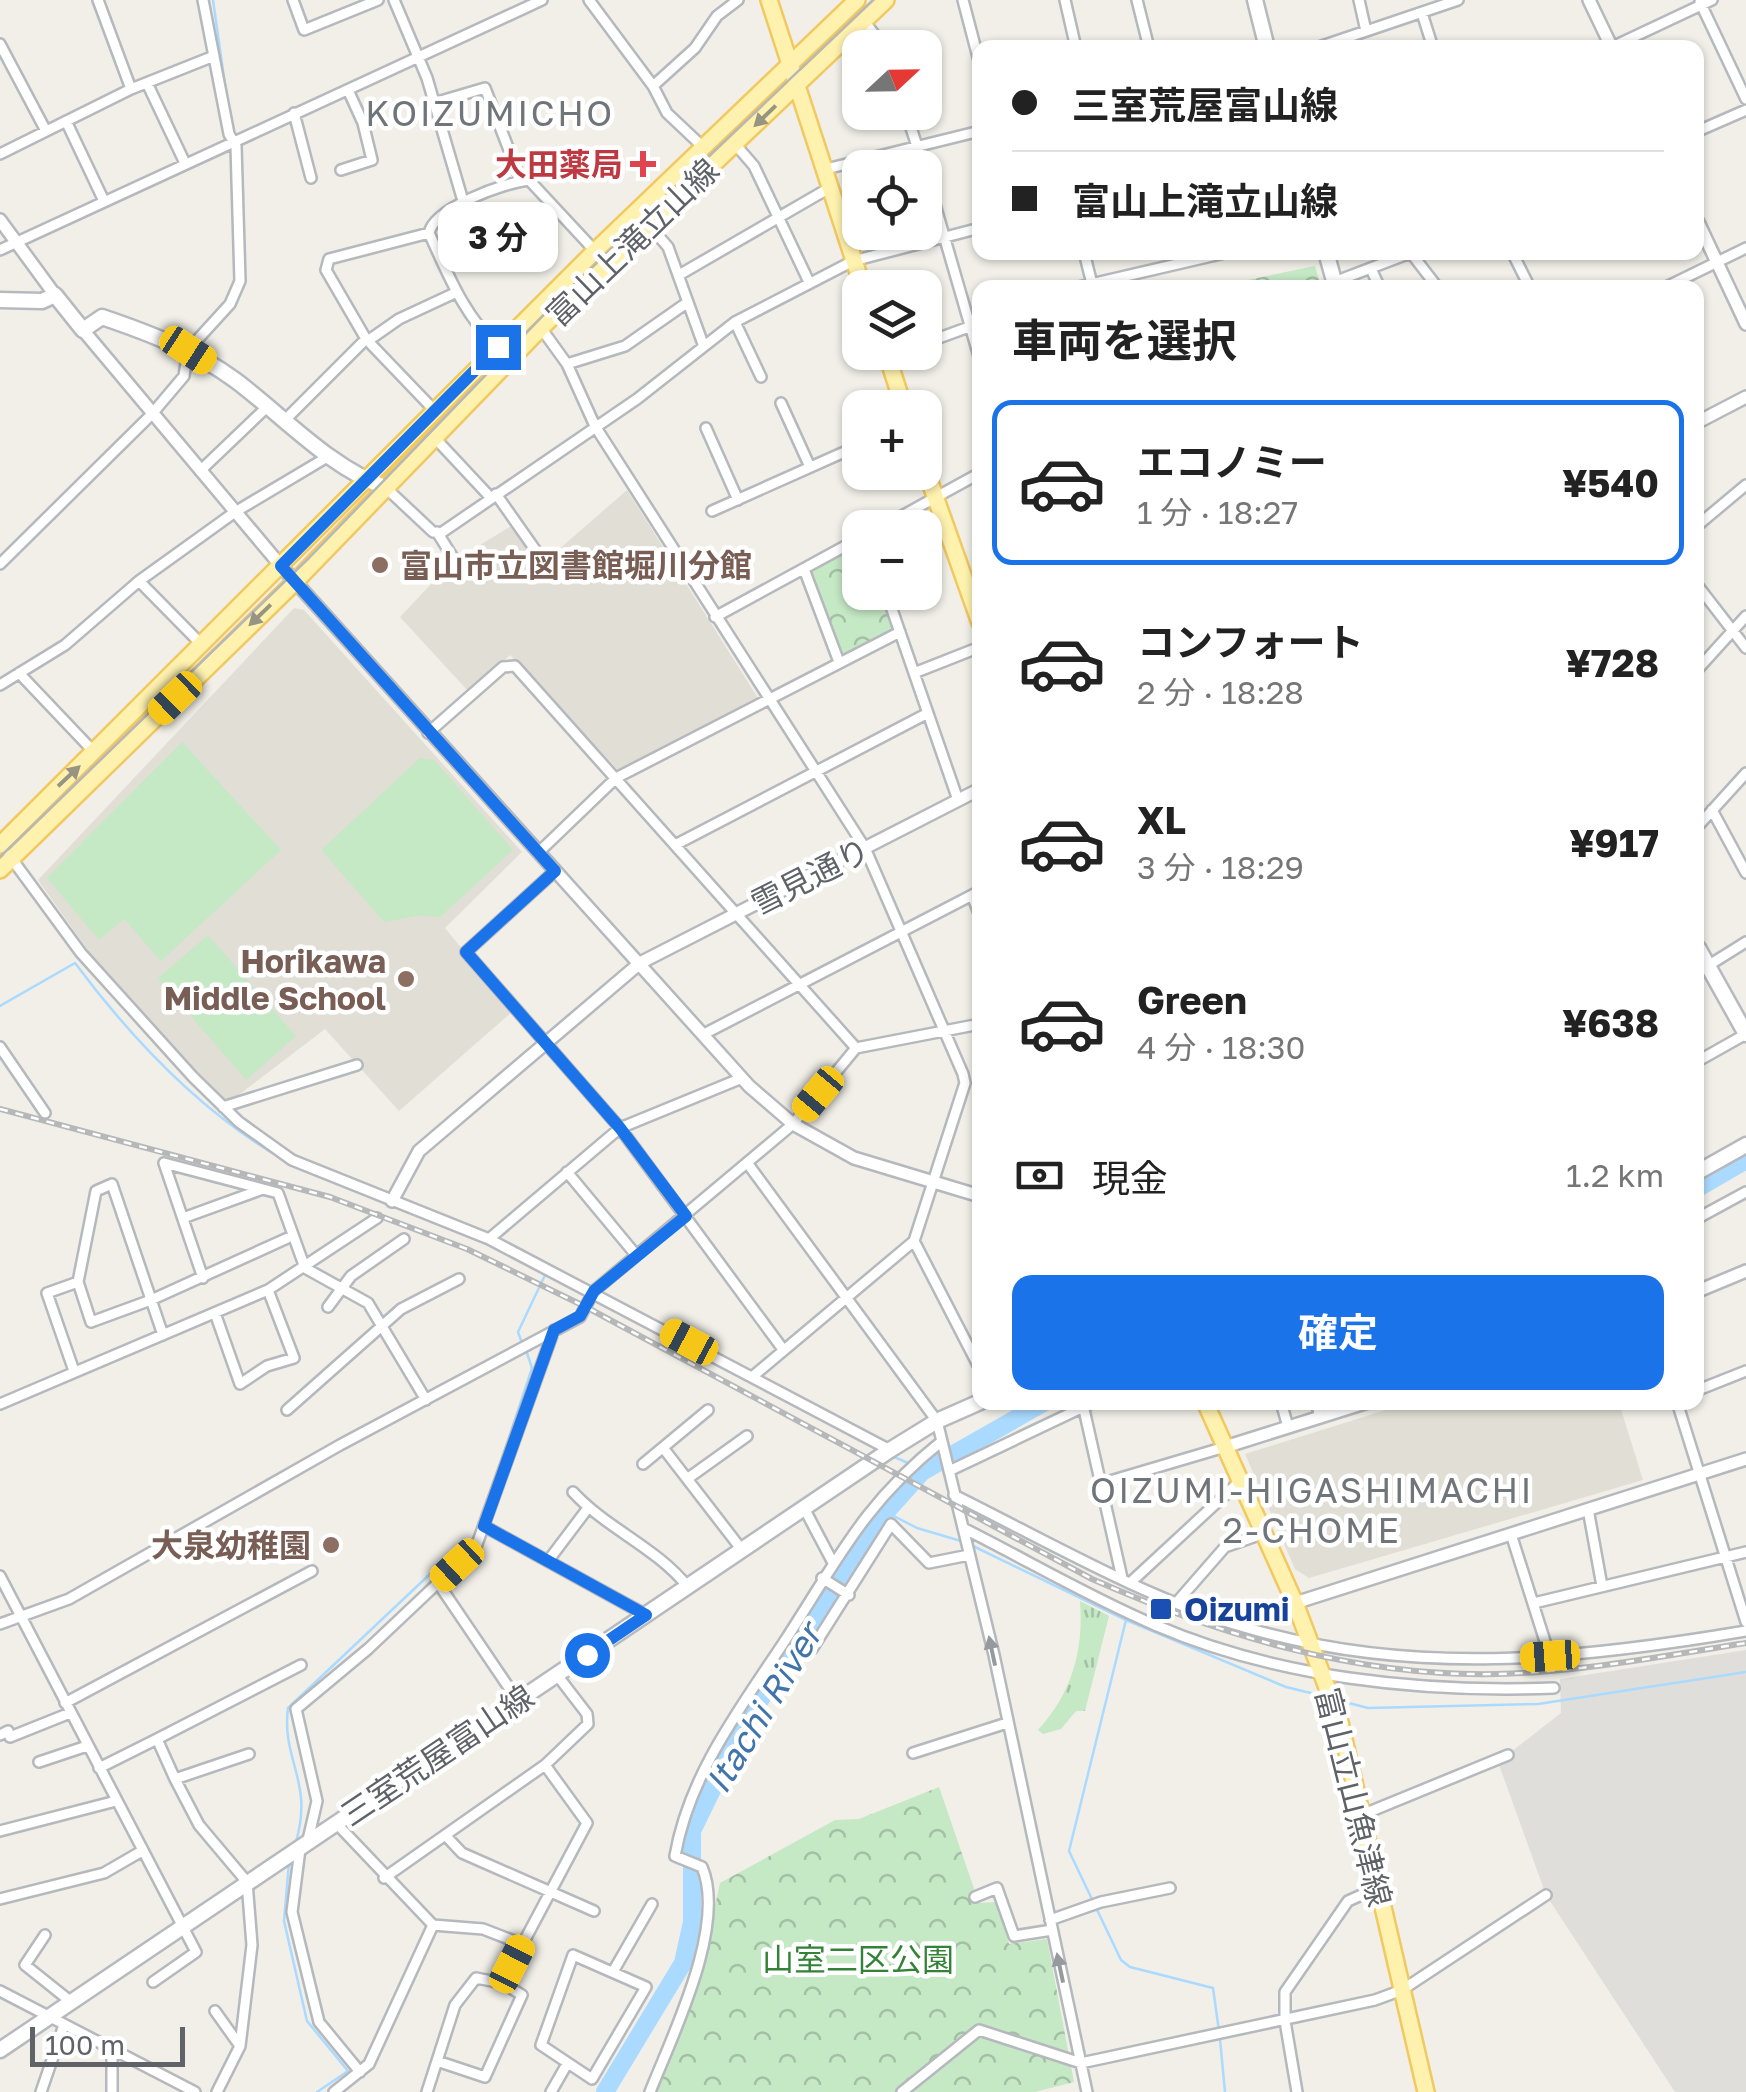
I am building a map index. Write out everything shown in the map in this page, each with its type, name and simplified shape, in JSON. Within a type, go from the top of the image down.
[{"type":"main road","points":[[769,0],[856,270]]},
{"type":"main road","name":"富山上滝立山線","points":[[0,845],[595,251],[857,0]]},
{"type":"main road","name":"富山上滝立山線","points":[[6,864],[296,581],[541,328],[886,0]]},
{"type":"main road","points":[[1254,0],[1265,40]]},
{"type":"main road","points":[[0,300],[42,301],[55,295],[83,330],[102,317],[188,350],[366,480],[385,487]]},
{"type":"main road","points":[[932,490],[972,601]]},
{"type":"main road","points":[[1704,971],[1746,1034]]},
{"type":"main road","points":[[1704,1168],[1746,1144]]},
{"type":"main road","name":"三室荒屋富山線","points":[[0,2050],[890,1450],[937,1421],[972,1406]]},
{"type":"main road","name":"富山立山魚津線","points":[[1209,1410],[1322,1672],[1364,1814],[1377,1888],[1426,2092]]},
{"type":"street","points":[[98,0],[131,89]]},
{"type":"street","points":[[0,564],[152,414],[184,376],[188,350],[230,304],[240,281],[232,140],[203,0]]},
{"type":"street","points":[[293,0],[304,30],[378,0]]},
{"type":"street","points":[[0,250],[184,161],[542,0]]},
{"type":"street","points":[[589,0],[668,112],[703,147]]},
{"type":"street","points":[[653,86],[696,48],[717,16],[738,0]]},
{"type":"street","points":[[964,0],[974,40]]},
{"type":"street","points":[[1065,0],[1074,40]]},
{"type":"street","points":[[1137,0],[1148,40]]},
{"type":"street","points":[[1358,0],[1366,31]]},
{"type":"street","points":[[1340,40],[1458,0]]},
{"type":"street","points":[[1589,0],[1609,40]]},
{"type":"street","points":[[397,1],[434,102],[463,201]]},
{"type":"street","points":[[1626,40],[1704,2],[1746,99]]},
{"type":"street","points":[[1422,12],[1431,40]]},
{"type":"street","points":[[864,22],[870,30]]},
{"type":"street","points":[[0,44],[46,131]]},
{"type":"street","points":[[0,154],[131,89],[214,56]]},
{"type":"street","points":[[148,83],[184,161]]},
{"type":"street","points":[[434,102],[485,88],[521,181]]},
{"type":"street","points":[[341,170],[372,160],[364,123],[348,90]]},
{"type":"street","points":[[1704,128],[1746,110]]},
{"type":"street","points":[[294,113],[310,178]]},
{"type":"street","points":[[66,121],[103,199]]},
{"type":"street","points":[[912,130],[918,150]]},
{"type":"street","points":[[826,169],[972,133]]},
{"type":"street","points":[[734,144],[754,166],[808,282]]},
{"type":"street","points":[[498,347],[471,318],[456,292],[429,233],[431,224],[463,201],[528,180],[595,251]]},
{"type":"street","points":[[679,275],[831,187]]},
{"type":"street","points":[[0,220],[55,295]]},
{"type":"street","points":[[942,222],[972,336]]},
{"type":"street","points":[[648,224],[668,247],[703,344]]},
{"type":"street","points":[[436,532],[595,426],[734,322],[853,261],[972,230]]},
{"type":"street","points":[[429,233],[329,259],[326,270],[368,339],[435,411]]},
{"type":"street","points":[[1704,235],[1746,324]]},
{"type":"street","points":[[1680,280],[1746,248]]},
{"type":"street","points":[[1109,280],[1196,260]]},
{"type":"street","points":[[1346,280],[1394,260]]},
{"type":"street","points":[[1371,269],[1376,280]]},
{"type":"street","points":[[286,419],[368,339],[398,319],[456,292]]},
{"type":"street","points":[[566,364],[625,346],[688,302]]},
{"type":"street","points":[[734,322],[761,378]]},
{"type":"street","points":[[942,336],[972,326]]},
{"type":"street","points":[[541,328],[566,364],[595,426],[865,848],[965,1083],[914,1240],[752,1377]]},
{"type":"street","points":[[83,330],[281,566],[428,733],[742,1078],[793,1124],[854,1158],[972,1193]]},
{"type":"street","points":[[1704,419],[1746,397]]},
{"type":"street","points":[[781,403],[810,468]]},
{"type":"street","points":[[200,470],[268,406]]},
{"type":"street","points":[[706,428],[738,500]]},
{"type":"street","points":[[434,436],[493,496],[541,558]]},
{"type":"street","points":[[712,511],[842,453]]},
{"type":"street","points":[[0,685],[65,645],[139,581],[235,512],[332,455]]},
{"type":"street","points":[[913,510],[972,477]]},
{"type":"street","points":[[1704,520],[1746,484]]},
{"type":"street","points":[[385,487],[436,532],[457,564]]},
{"type":"street","points":[[715,617],[842,548]]},
{"type":"street","points":[[804,568],[839,662]]},
{"type":"street","points":[[139,581],[202,646]]},
{"type":"street","points":[[1704,594],[1746,648]]},
{"type":"street","points":[[892,610],[958,800]]},
{"type":"street","points":[[1704,663],[1746,616]]},
{"type":"street","points":[[539,852],[616,778],[900,632]]},
{"type":"street","points":[[914,673],[972,650]]},
{"type":"street","points":[[428,733],[504,667],[516,666],[856,1048]]},
{"type":"street","points":[[19,673],[94,752]]},
{"type":"street","points":[[675,846],[928,713]]},
{"type":"street","points":[[1704,819],[1746,772]]},
{"type":"street","name":"雪見通り","points":[[390,1204],[419,1151],[640,963],[972,794]]},
{"type":"street","points":[[1712,810],[1746,873]]},
{"type":"street","points":[[0,845],[6,864],[81,953],[223,1107],[292,1160],[390,1204],[489,1239],[890,1450]]},
{"type":"street","points":[[555,871],[466,952],[620,1128],[782,1348]]},
{"type":"street","points":[[704,1034],[972,896]]},
{"type":"street","points":[[1704,967],[1746,942]]},
{"type":"street","points":[[0,1624],[69,1599],[580,1316],[594,1291],[793,1124],[856,1048],[972,1026]]},
{"type":"street","points":[[1704,1057],[1746,1034]]},
{"type":"street","points":[[0,1047],[45,1112]]},
{"type":"street","points":[[223,1107],[358,1065]]},
{"type":"street","points":[[489,1239],[620,1128],[742,1078]]},
{"type":"street","points":[[204,1278],[164,1163],[278,1193],[305,1268],[368,1303],[426,1400]]},
{"type":"street","points":[[748,1164],[937,1421],[1087,2092]]},
{"type":"street","points":[[567,1172],[636,1255]]},
{"type":"street","points":[[164,1334],[152,1300],[112,1184],[96,1191],[78,1282],[91,1322],[152,1300],[204,1278],[292,1236]]},
{"type":"street","points":[[183,1218],[262,1189]]},
{"type":"street","points":[[1704,1215],[1746,1192]]},
{"type":"street","points":[[0,1404],[268,1290],[377,1218]]},
{"type":"street","points":[[328,1307],[342,1288],[404,1239]]},
{"type":"street","points":[[914,1240],[972,1353]]},
{"type":"street","points":[[1704,1288],[1746,1271]]},
{"type":"street","points":[[287,1410],[381,1325],[459,1279]]},
{"type":"street","points":[[74,1372],[47,1293],[78,1282]]},
{"type":"street","points":[[215,1314],[240,1384],[267,1366],[294,1358],[268,1290]]},
{"type":"street","points":[[360,2072],[319,2022],[292,1912],[304,1843],[317,1801],[296,1709],[476,1548],[554,1330]]},
{"type":"street","points":[[1704,1388],[1746,1371]]},
{"type":"street","points":[[642,1464],[708,1410]]},
{"type":"street","points":[[948,1467],[1075,1410]]},
{"type":"street","points":[[1089,1410],[1100,1484],[1127,1580]]},
{"type":"street","points":[[1283,1410],[1288,1427]]},
{"type":"street","points":[[1318,1410],[1320,1417]]},
{"type":"street","points":[[1100,1484],[1339,1410]]},
{"type":"street","points":[[1680,1410],[1746,1622]]},
{"type":"street","points":[[687,1479],[747,1436]]},
{"type":"street","points":[[650,2092],[698,1961],[708,1903],[702,1867],[675,1856],[679,1830],[701,1776],[832,1561],[899,1477],[943,1443]]},
{"type":"street","points":[[664,1449],[742,1550]]},
{"type":"street","points":[[1295,1603],[1746,1459]]},
{"type":"street","points":[[1127,1580],[1238,1482]]},
{"type":"street","points":[[574,1492],[588,1508],[668,1562],[688,1586]]},
{"type":"street","points":[[954,1495],[1177,1602],[1245,1627],[1390,1657],[1611,1654],[1746,1631]]},
{"type":"street","points":[[548,1561],[588,1508]]},
{"type":"street","points":[[804,1508],[832,1561]]},
{"type":"street","points":[[1588,1509],[1602,1586]]},
{"type":"street","points":[[812,1649],[891,1524],[929,1563],[969,1555]]},
{"type":"street","points":[[484,1526],[646,1615]]},
{"type":"street","points":[[963,1528],[1155,1625],[1240,1654],[1322,1672],[1487,1690],[1554,1688]]},
{"type":"street","points":[[1177,1602],[1225,1547],[1262,1534]]},
{"type":"street","points":[[1511,1534],[1550,1656]]},
{"type":"street","points":[[1534,1603],[1746,1552]]},
{"type":"street","points":[[0,1735],[8,1731],[10,1737],[67,1708],[312,1571]]},
{"type":"street","points":[[0,1576],[196,1952],[154,1982]]},
{"type":"street","points":[[822,1578],[849,1595]]},
{"type":"street","points":[[438,1583],[518,1701]]},
{"type":"street","points":[[99,1768],[300,1665]]},
{"type":"street","points":[[384,1878],[546,1766],[588,1724],[587,1714],[557,1675]]},
{"type":"street","points":[[912,1753],[1007,1723]]},
{"type":"street","points":[[157,1739],[200,1824],[247,1882],[252,1946],[240,2046],[217,2092]]},
{"type":"street","points":[[39,1762],[87,1746]]},
{"type":"street","points":[[175,1778],[248,1754]]},
{"type":"street","points":[[1364,1814],[1508,1754]]},
{"type":"street","points":[[502,1984],[586,1823],[546,1766]]},
{"type":"street","points":[[0,1831],[116,1801]]},
{"type":"street","points":[[335,1822],[432,1925],[483,1929],[522,1944]]},
{"type":"street","points":[[445,1835],[462,1853],[594,1911]]},
{"type":"street","points":[[0,1899],[104,1873],[142,1851]]},
{"type":"street","points":[[975,1897],[997,1888],[1014,1936],[1051,1925],[1100,1902],[1170,1888]]},
{"type":"street","points":[[1297,2092],[1285,2021],[1285,1992],[1348,1901],[1377,1888]]},
{"type":"street","points":[[902,2092],[979,2030],[1081,2064],[1285,2021],[1402,1990],[1546,1894]]},
{"type":"street","points":[[614,1970],[652,1904]]},
{"type":"street","points":[[334,2092],[369,2064],[432,1925]]},
{"type":"street","points":[[45,1936],[25,1966],[70,2001]]},
{"type":"street","points":[[572,1955],[614,1970],[646,1987],[592,2079],[542,2046],[572,1955]]},
{"type":"street","points":[[427,2092],[455,2005],[476,1978],[502,1984],[522,1995],[485,2077],[437,2061]]},
{"type":"street","points":[[0,1992],[195,2092]]},
{"type":"street","points":[[214,2011],[240,2046]]},
{"type":"street","points":[[42,2092],[64,2025]]},
{"type":"street","points":[[112,2050],[112,2092]]},
{"type":"street","points":[[551,2092],[567,2064]]},
{"type":"shaded area","points":[[627,490],[758,698],[618,770],[510,655],[468,691],[400,617],[452,562],[513,525],[542,564]]},
{"type":"shaded area","points":[[294,608],[304,610],[522,852],[445,928],[513,1011],[399,1111],[325,1029],[223,1107],[104,973],[38,880]]},
{"type":"shaded area","points":[[1386,1410],[1621,1410],[1643,1480],[1309,1578],[1295,1569],[1245,1454]]},
{"type":"shaded area","points":[[1746,1650],[1746,2092],[1675,2092],[1546,1895],[1498,1762],[1561,1713],[1560,1679]]},
{"type":"green space","points":[[1315,266],[1319,280],[1248,280]]},
{"type":"green space","points":[[842,553],[842,610],[887,610],[894,629],[839,654],[810,575],[812,569]]},
{"type":"green space","points":[[182,742],[281,850],[161,961],[124,919],[99,940],[47,878]]},
{"type":"green space","points":[[420,758],[434,760],[513,850],[440,917],[416,916],[384,922],[321,850]]},
{"type":"green space","points":[[208,935],[296,1036],[246,1080],[158,978]]},
{"type":"green space","points":[[1080,1601],[1109,1616],[1085,1711],[1076,1711],[1061,1729],[1043,1734],[1038,1730],[1059,1701],[1073,1670],[1080,1637]]},
{"type":"green space","name":"山室二区公園","points":[[939,1787],[979,1903],[997,1902],[1009,1944],[1047,1939],[1074,2082],[1035,2092],[655,2092],[703,1960],[720,1883],[835,1820],[859,1819]]},
{"type":"waterway","points":[[213,0],[229,113]]},
{"type":"waterway","points":[[0,1006],[75,963],[170,1072],[225,1120],[284,1160]]},
{"type":"waterway","name":"Itachi River","points":[[1704,1184],[1746,1160]]},
{"type":"waterway","points":[[522,1343],[518,1332],[546,1273]]},
{"type":"waterway","points":[[487,1504],[532,1368],[526,1350]]},
{"type":"waterway","points":[[773,1393],[881,1451]]},
{"type":"waterway","name":"Itachi River","points":[[605,2092],[683,1963],[692,1922],[692,1831],[744,1724],[886,1512],[922,1472],[1031,1410]]},
{"type":"waterway","points":[[892,1456],[908,1463]]},
{"type":"waterway","points":[[886,1512],[917,1528],[961,1541]]},
{"type":"waterway","points":[[295,1845],[301,1804],[289,1743],[288,1708],[430,1574],[471,1543],[483,1516]]},
{"type":"waterway","points":[[973,1546],[1126,1620],[1286,1687],[1323,1696]]},
{"type":"waterway","points":[[1126,1620],[1069,1851],[1121,1960],[1130,1967],[1213,1988],[1219,2031]]},
{"type":"waterway","points":[[1341,1701],[1368,1708],[1538,1704],[1746,1672]]},
{"type":"waterway","points":[[289,1862],[284,1921],[307,2021],[348,2071],[317,2092]]},
{"type":"waterway","points":[[1220,2039],[1225,2092]]},
{"type":"tram line","points":[[0,857],[309,558],[562,296],[873,0]]},
{"type":"railway","points":[[0,1109],[330,1197],[467,1249],[586,1307],[1092,1579],[1239,1634],[1340,1660],[1444,1673],[1497,1674],[1591,1667],[1746,1643]]},
{"type":"place","name":"大田薬局","points":[[643,164]]},
{"type":"place","name":"富山市立図書館堀川分館","points":[[380,565]]},
{"type":"place","name":"Horikawa Middle School","points":[[406,979]]},
{"type":"place","name":"大泉幼稚園","points":[[331,1545]]},
{"type":"place","name":"Oizumi","points":[[1161,1609]]},
{"type":"district","name":"KOIZUMICHO","points":[[490,113]]},
{"type":"district","name":"OIZUMI-HIGASHIMACHI 2-CHOME","points":[[1312,1510]]},
{"type":"route","points":[[498,347],[281,566],[555,871],[466,952],[620,1128],[686,1216],[594,1291],[580,1316],[554,1330],[484,1526],[646,1615],[587,1655]]}]
